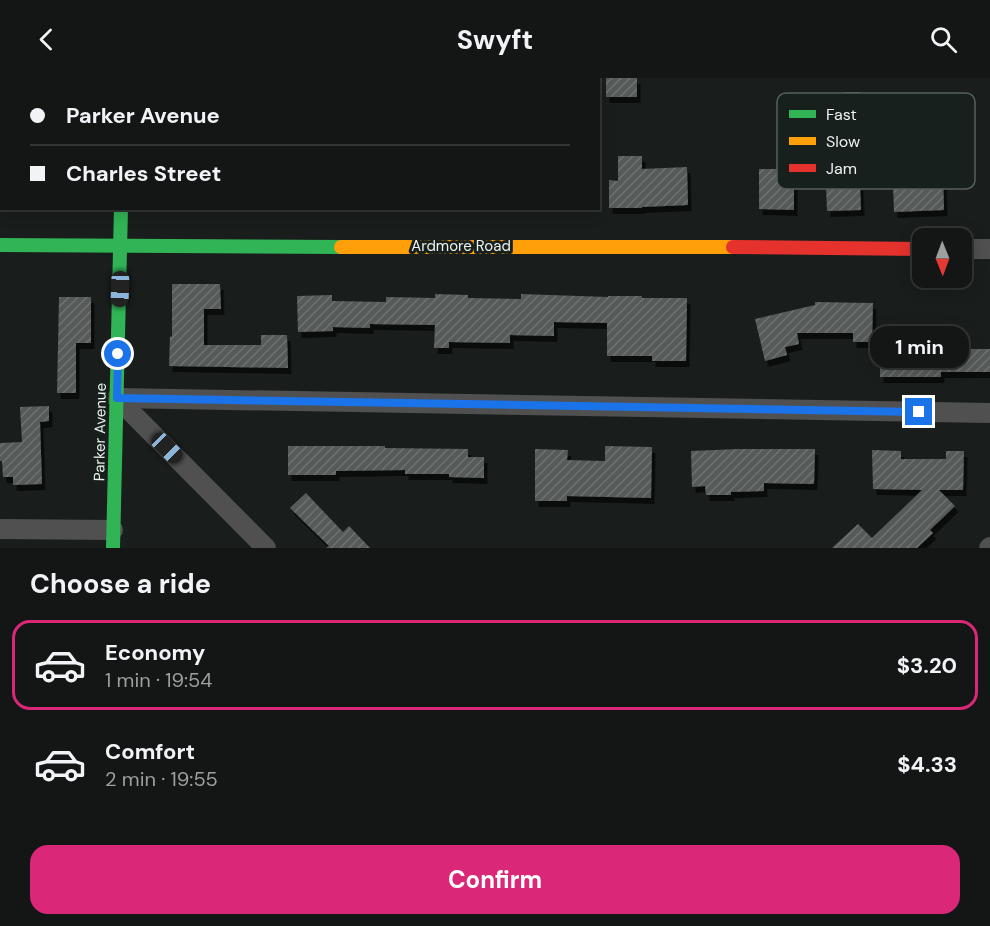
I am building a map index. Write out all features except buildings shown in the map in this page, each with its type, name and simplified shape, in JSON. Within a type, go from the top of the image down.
[{"type":"street","name":"Parker Avenue","points":[[113,539],[122,210]]},
{"type":"street","name":"Ardmore Road","points":[[0,245],[720,246],[912,249]]},
{"type":"street","points":[[972,249],[990,249]]},
{"type":"street","points":[[117,398],[990,413]]},
{"type":"street","points":[[117,398],[266,548]]},
{"type":"street","points":[[0,530],[113,539]]},
{"type":"traffic: fast","points":[[113,548],[121,210]]},
{"type":"traffic: fast","points":[[0,245],[341,247]]},
{"type":"traffic: slow","points":[[341,247],[733,247]]},
{"type":"traffic: jam","points":[[733,247],[912,249]]},
{"type":"route","points":[[118,354],[117,398],[919,412]]}]
